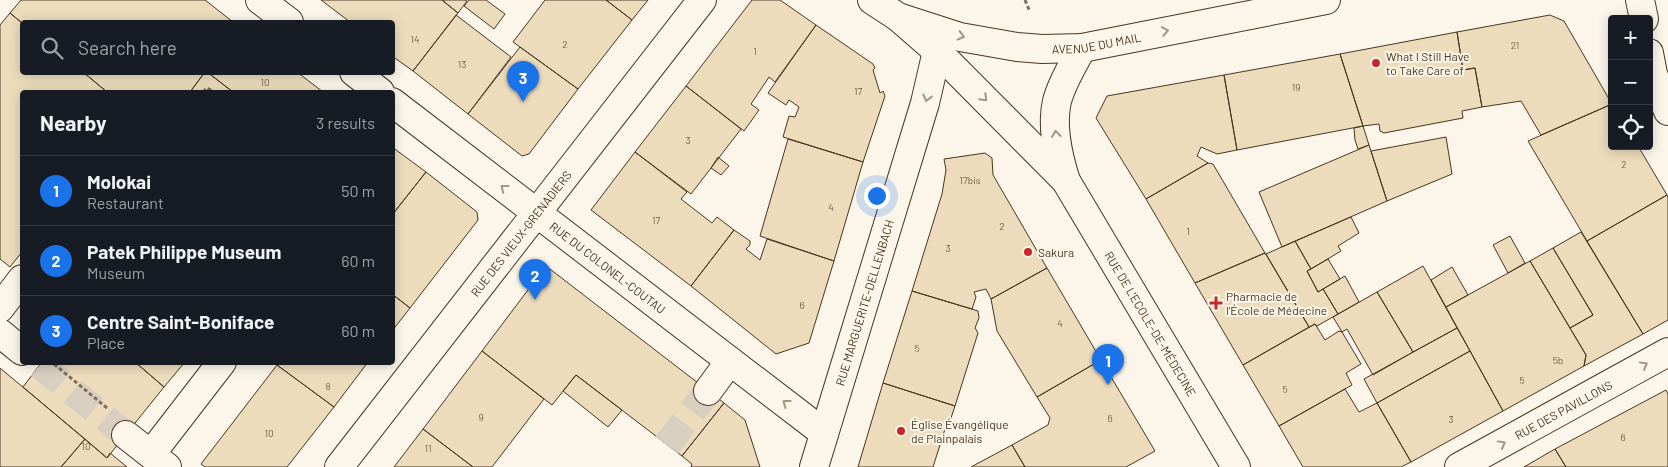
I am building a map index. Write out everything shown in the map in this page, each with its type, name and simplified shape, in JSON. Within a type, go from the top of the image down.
[{"type":"street","points":[[260,0],[286,20]]},
{"type":"street","name":"RUE DES VIEUX-GRENADIERS","points":[[339,467],[702,0]]},
{"type":"street","name":"AVENUE DU MAIL","points":[[872,0],[898,17],[960,37],[1017,47],[1082,48],[1326,0]]},
{"type":"street","points":[[1640,0],[1643,15]]},
{"type":"street","points":[[898,17],[938,51],[1066,181]]},
{"type":"street","points":[[1066,181],[1055,132],[1057,101],[1065,80],[1082,48]]},
{"type":"street","name":"RUE MARGUERITE-DELLENBACH","points":[[814,467],[925,103],[938,51]]},
{"type":"street","points":[[1650,60],[1653,74],[1668,111]]},
{"type":"street","points":[[358,75],[377,90]]},
{"type":"street","name":"RUE DU COLONEL-COUTAU","points":[[395,104],[824,433]]},
{"type":"street","name":"RUE DE L'ECOLE-DE-MÉDECINE","points":[[1066,181],[1230,465]]},
{"type":"street","points":[[0,308],[20,282]]},
{"type":"street","points":[[0,333],[20,349]]},
{"type":"street","name":"RUE DES PAVILLONS","points":[[1459,467],[1668,352]]},
{"type":"street","points":[[708,391],[730,361]]},
{"type":"street","points":[[126,435],[159,461],[220,365]]},
{"type":"building","points":[[21,0],[205,0],[230,20],[20,21],[10,13]]},
{"type":"building","points":[[321,0],[442,0],[458,13],[413,71],[395,58],[395,20],[347,20]]},
{"type":"building","points":[[442,0],[465,0],[467,1],[458,13]]},
{"type":"building","points":[[469,0],[486,0],[505,14],[494,29],[464,6]]},
{"type":"building","points":[[545,0],[606,0],[632,20],[578,89],[513,42]]},
{"type":"building","points":[[606,0],[648,0],[632,20]]},
{"type":"building","points":[[752,0],[780,0],[816,25],[775,82],[769,77],[751,104],[759,110],[744,131],[686,86]]},
{"type":"building","points":[[10,13],[20,21],[20,75],[87,75],[105,90],[20,90],[20,254],[10,267],[0,259],[0,25]]},
{"type":"building","points":[[456,15],[511,57],[468,114],[413,71]]},
{"type":"building","points":[[1550,15],[1564,21],[1608,97],[1608,106],[1541,135],[1521,101],[1482,107],[1475,68],[1463,70],[1457,32]]},
{"type":"building","points":[[816,25],[873,64],[880,93],[883,91],[885,96],[863,162],[783,137],[789,116],[795,117],[799,107],[789,100],[786,105],[768,93]]},
{"type":"building","points":[[1457,32],[1463,70],[1475,68],[1482,107],[1462,111],[1463,118],[1384,133],[1380,131],[1379,124],[1363,126],[1340,54]]},
{"type":"building","points":[[520,47],[578,89],[529,154],[522,156],[468,114]]},
{"type":"building","points":[[1340,54],[1363,126],[1237,150],[1224,75]]},
{"type":"building","points":[[87,75],[203,75],[192,90],[105,90]]},
{"type":"building","points":[[203,75],[211,75],[230,90],[192,90]]},
{"type":"building","points":[[211,75],[301,75],[320,90],[230,90]]},
{"type":"building","points":[[1224,75],[1237,150],[1217,154],[1201,147],[1197,156],[1208,163],[1146,199],[1096,118],[1107,96]]},
{"type":"building","points":[[686,86],[741,129],[691,194],[635,152]]},
{"type":"building","points":[[1608,106],[1608,150],[1640,150],[1667,195],[1587,241],[1528,141]]},
{"type":"building","points":[[1363,126],[1369,145],[1358,149],[1354,128]]},
{"type":"building","points":[[1446,137],[1452,174],[1387,201],[1371,151]]},
{"type":"building","points":[[788,139],[863,162],[834,261],[760,236]]},
{"type":"building","points":[[1369,145],[1387,201],[1282,247],[1259,192]]},
{"type":"building","points":[[395,149],[426,172],[395,211]]},
{"type":"building","points":[[635,152],[687,192],[681,199],[712,223],[717,217],[734,230],[691,286],[591,210]]},
{"type":"building","points":[[985,153],[992,158],[993,175],[1047,268],[991,299],[986,289],[974,292],[976,297],[972,309],[912,291],[942,194],[946,170],[944,159]]},
{"type":"building","points":[[718,157],[729,166],[721,175],[711,168]]},
{"type":"building","points":[[1208,163],[1213,164],[1265,253],[1195,283],[1146,199]]},
{"type":"building","points":[[426,172],[477,212],[478,220],[410,308],[395,296],[395,211]]},
{"type":"building","points":[[1667,195],[1668,320],[1643,334],[1587,241]]},
{"type":"building","points":[[1351,217],[1359,233],[1338,246],[1341,251],[1311,269],[1295,241]]},
{"type":"building","points":[[734,230],[750,241],[750,245],[746,249],[760,260],[767,239],[834,261],[809,343],[776,354],[691,286]]},
{"type":"building","points":[[1581,232],[1643,334],[1584,366],[1586,355],[1570,328],[1593,315],[1553,248]]},
{"type":"building","points":[[1510,236],[1525,263],[1508,273],[1493,245]]},
{"type":"building","points":[[1295,241],[1311,269],[1307,271],[1318,292],[1323,289],[1338,314],[1317,326],[1315,324],[1309,327],[1266,254]]},
{"type":"building","points":[[1553,248],[1593,315],[1570,328],[1530,261]]},
{"type":"building","points":[[1265,253],[1309,327],[1243,365],[1195,283]]},
{"type":"building","points":[[1328,259],[1340,279],[1318,292],[1307,271]]},
{"type":"building","points":[[1530,261],[1586,355],[1584,366],[1503,411],[1446,307]]},
{"type":"building","points":[[546,266],[724,403],[682,456],[576,375],[552,405],[482,351]]},
{"type":"building","points":[[1423,266],[1457,328],[1413,352],[1377,292]]},
{"type":"building","points":[[1452,267],[1468,295],[1446,307],[1431,280]]},
{"type":"building","points":[[1047,268],[1101,360],[1037,397],[997,331],[991,299]]},
{"type":"building","points":[[1345,276],[1359,302],[1338,314],[1323,289]]},
{"type":"building","points":[[912,291],[978,311],[979,318],[975,328],[978,333],[955,406],[883,383]]},
{"type":"building","points":[[1377,292],[1413,352],[1373,375],[1347,329],[1342,332],[1333,317]]},
{"type":"building","points":[[395,296],[410,308],[395,327]]},
{"type":"building","points":[[1315,324],[1325,340],[1339,331],[1342,332],[1361,364],[1346,373],[1352,385],[1279,426],[1243,365]]},
{"type":"building","points":[[1457,328],[1470,351],[1377,403],[1364,379]]},
{"type":"building","points":[[482,351],[544,399],[492,467],[473,467],[423,429]]},
{"type":"building","points":[[1470,351],[1503,411],[1411,462],[1377,403]]},
{"type":"building","points":[[1101,360],[1155,451],[1126,467],[1025,467],[1012,445],[1048,425],[1050,418],[1037,397]]},
{"type":"building","points":[[40,365],[138,365],[164,387],[107,458],[23,387]]},
{"type":"building","points":[[138,365],[182,365],[164,387]]},
{"type":"building","points":[[277,365],[366,365],[334,407]]},
{"type":"building","points":[[277,365],[334,407],[287,467],[205,467],[201,464]]},
{"type":"building","points":[[0,368],[85,439],[61,467],[0,467]]},
{"type":"building","points":[[576,375],[622,410],[608,427],[563,391]]},
{"type":"building","points":[[883,383],[955,406],[949,424],[946,426],[933,467],[858,467]]},
{"type":"building","points":[[1345,389],[1359,412],[1377,403],[1411,462],[1401,467],[1303,467],[1279,426]]},
{"type":"building","points":[[1666,390],[1668,394],[1668,467],[1566,467],[1555,449]]},
{"type":"building","points":[[724,403],[745,420],[760,467],[691,467],[692,464],[682,456]]},
{"type":"building","points":[[423,429],[473,467],[394,467]]},
{"type":"building","points":[[85,439],[107,458],[110,453],[127,467],[61,467]]},
{"type":"building","points":[[1012,445],[1025,467],[971,467]]},
{"type":"building","points":[[1555,449],[1566,467],[1524,467]]},
{"type":"tunnel","points":[[40,365],[126,435]]},
{"type":"tunnel","points":[[667,445],[708,391]]},
{"type":"place","name":"What I Still Have to Take Care of","points":[[1376,63]]},
{"type":"place","name":"Centre Saint-Boniface","points":[[523,102]]},
{"type":"place","name":"Sakura","points":[[1028,252]]},
{"type":"place","name":"Patek Philippe Museum","points":[[535,300]]},
{"type":"place","name":"Pharmacie de l'École de Médecine","points":[[1216,303]]},
{"type":"place","name":"Molokai","points":[[1108,385]]},
{"type":"place","name":"Église Évangélique de Plainpalais","points":[[901,431]]}]
